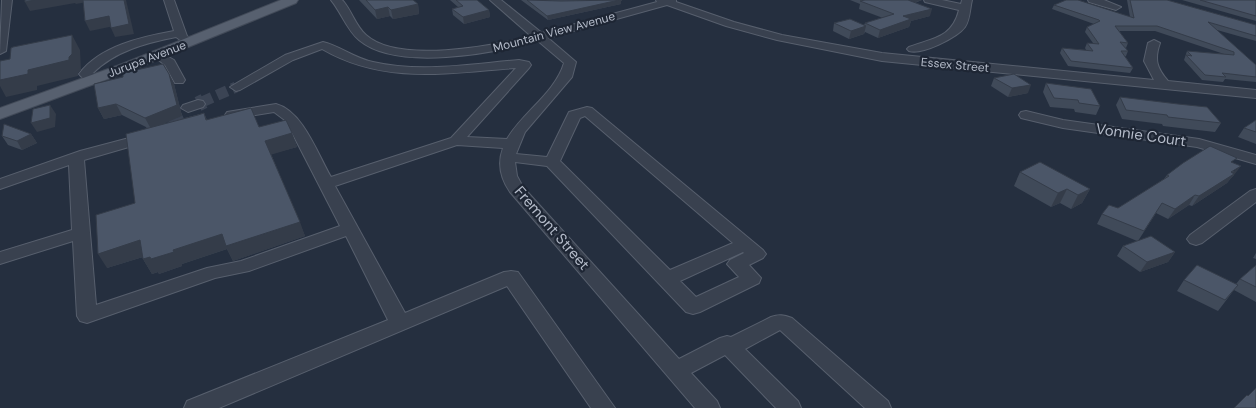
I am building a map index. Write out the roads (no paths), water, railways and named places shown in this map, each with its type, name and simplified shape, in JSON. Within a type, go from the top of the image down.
[{"type":"main road","name":"Jurupa Avenue","points":[[0,114],[158,55],[186,37],[292,0]]},
{"type":"street","points":[[0,50],[8,0]]},
{"type":"street","points":[[96,79],[85,74],[102,57],[149,40],[186,37],[170,0]]},
{"type":"street","name":"Mountain View Avenue","points":[[336,0],[343,6],[352,26],[362,38],[369,42],[393,50],[434,54],[469,53],[500,48],[666,1]]},
{"type":"street","points":[[496,0],[570,62],[566,77],[519,131],[509,150]]},
{"type":"street","points":[[914,49],[947,37],[961,25],[966,4],[930,0]]},
{"type":"street","points":[[1094,0],[1116,7]]},
{"type":"street","name":"Essex Street","points":[[666,1],[730,24],[773,36],[882,57],[1256,94]]},
{"type":"street","points":[[1154,43],[1149,56],[1149,65],[1164,85]]},
{"type":"street","points":[[236,87],[313,47],[323,45],[365,64],[407,71],[424,72],[526,65],[456,141]]},
{"type":"street","points":[[158,55],[170,63],[179,80]]},
{"type":"street","points":[[216,119],[276,108],[292,119],[400,323]]},
{"type":"street","points":[[326,184],[456,141],[509,150],[552,162],[693,307],[752,278],[736,264],[757,254],[587,111],[574,115],[552,162]]},
{"type":"street","name":"Vonnie Court","points":[[1026,115],[1063,124],[1199,142],[1256,160]]},
{"type":"street","points":[[0,184],[153,130]]},
{"type":"street","name":"Fremont Street","points":[[509,150],[509,176],[516,189],[709,408]]},
{"type":"street","points":[[76,158],[87,316],[213,272],[243,267],[349,229]]},
{"type":"street","points":[[1196,239],[1256,194]]},
{"type":"street","points":[[0,258],[81,233]]},
{"type":"street","points":[[667,280],[744,244]]},
{"type":"street","points":[[195,408],[511,277],[604,408]]},
{"type":"street","points":[[730,347],[778,322],[785,323],[880,408]]},
{"type":"street","points":[[677,370],[727,344],[790,408]]},
{"type":"tunnel","points":[[202,102],[236,87]]},
{"type":"tunnel","points":[[198,104],[202,102]]},
{"type":"tunnel","points":[[146,127],[188,108]]}]
